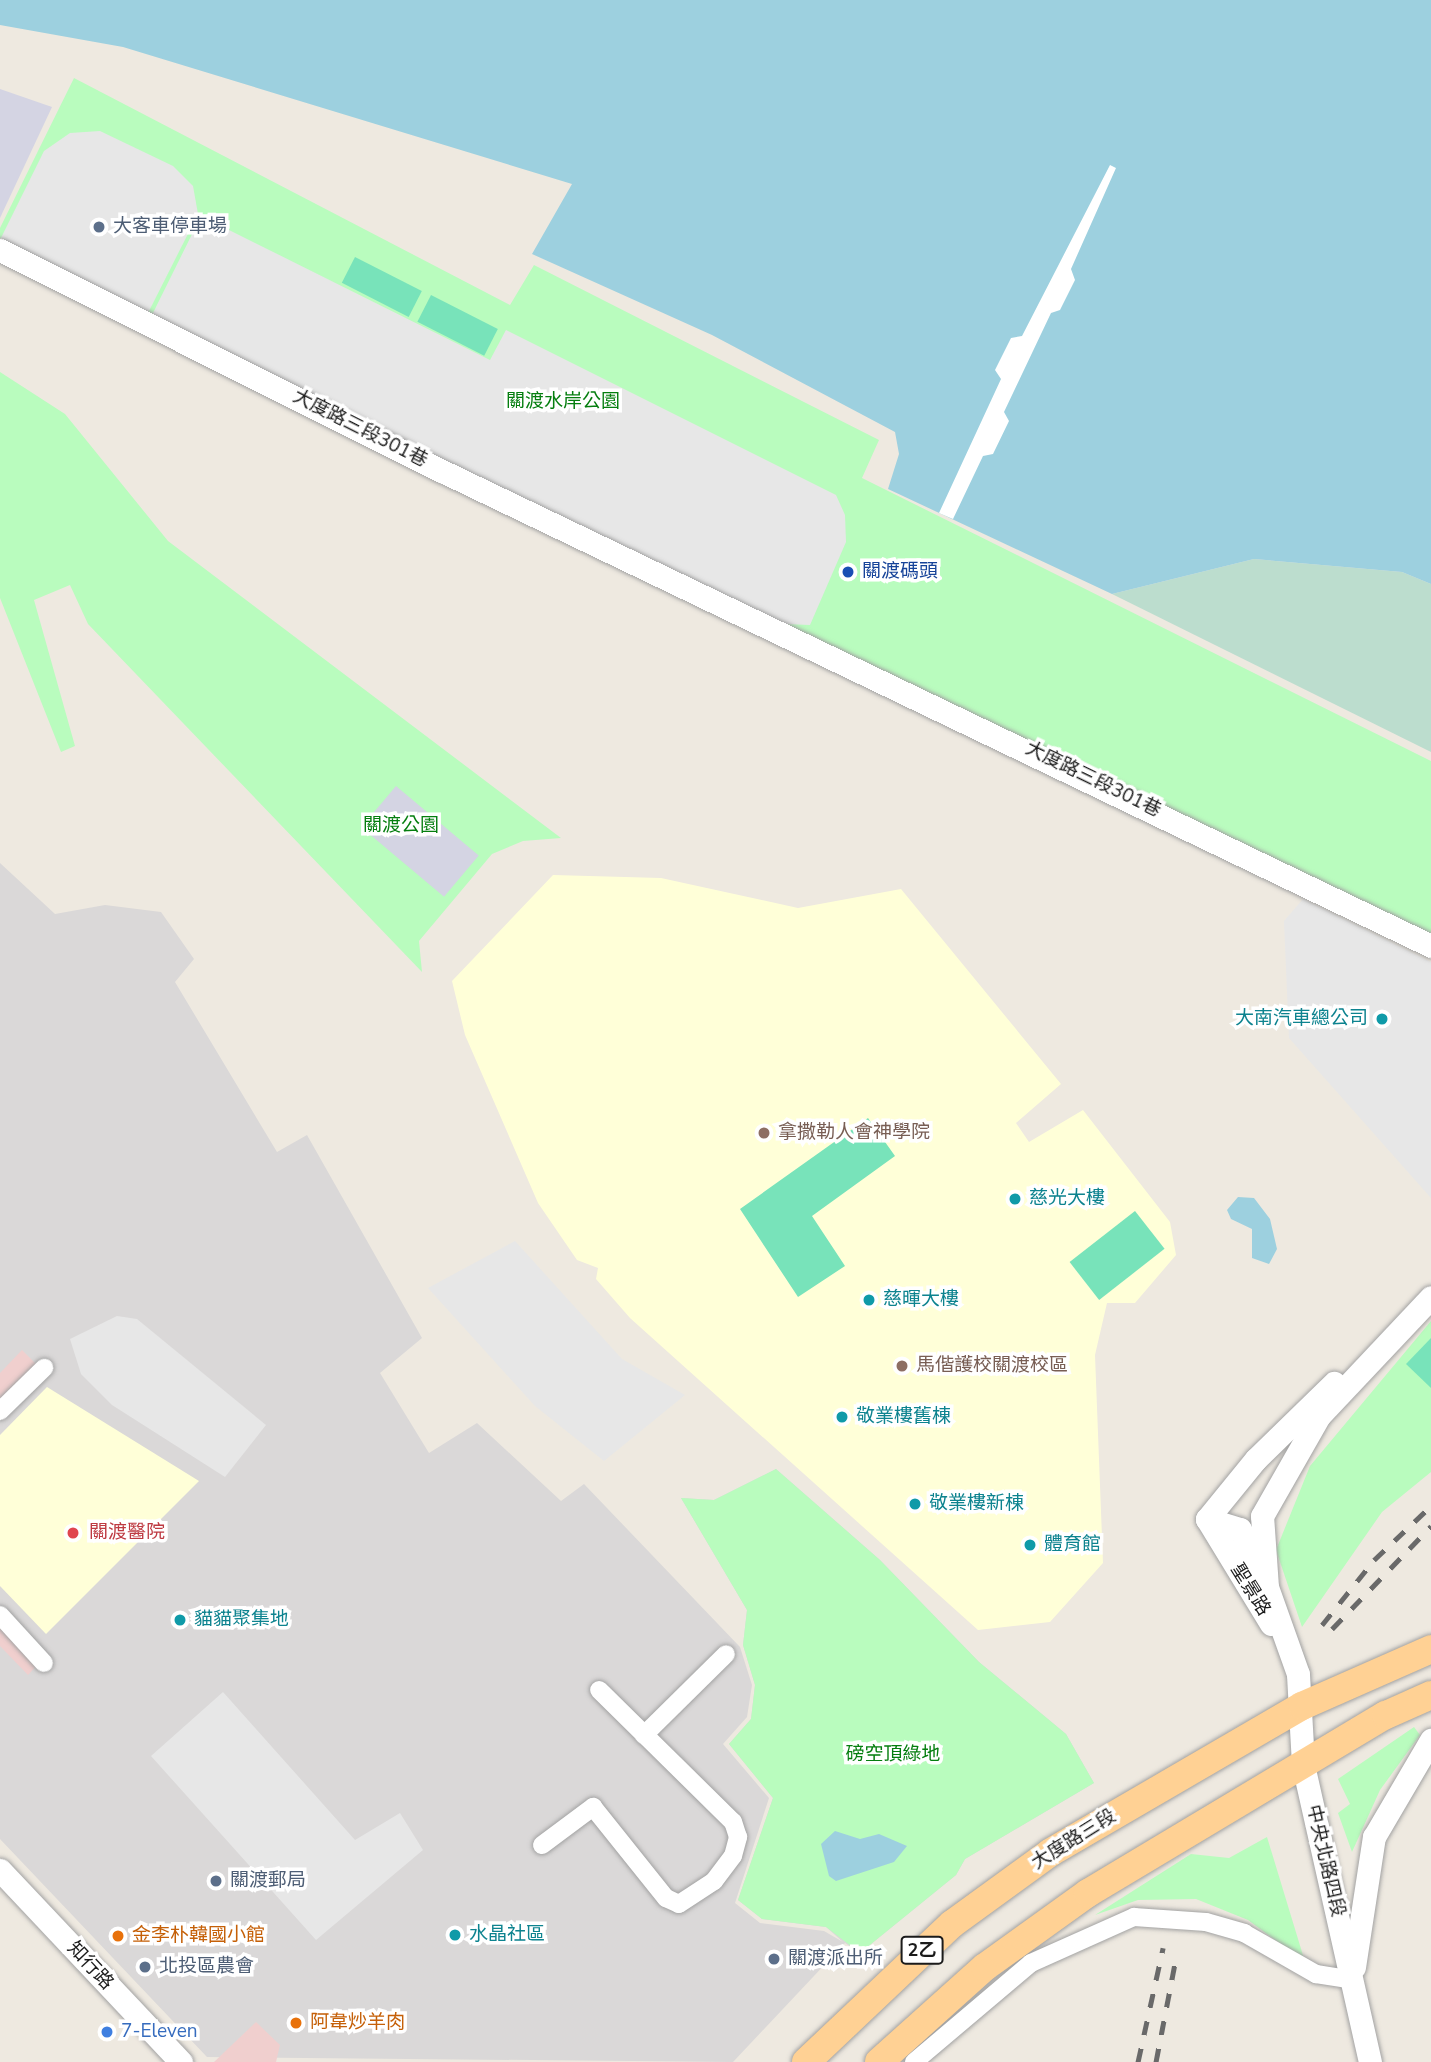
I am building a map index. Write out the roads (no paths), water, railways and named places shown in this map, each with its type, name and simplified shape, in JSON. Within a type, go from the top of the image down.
[{"type":"main road","name":"大度路三段","points":[[806,2062],[931,1942],[1051,1852],[1302,1706],[1431,1649]]},
{"type":"main road","name":"2乙","points":[[879,2062],[985,1967],[1088,1893],[1386,1716],[1431,1695]]},
{"type":"street","name":"大度路三段301巷","points":[[0,250],[752,621],[1431,946]]},
{"type":"street","points":[[1267,1587],[1261,1554],[1267,1499],[1319,1416],[1378,1349],[1431,1297]]},
{"type":"street","points":[[1295,1659],[1267,1587],[1240,1529],[1207,1519],[1310,1402],[1378,1349]]},
{"type":"street","points":[[0,1411],[44,1368]]},
{"type":"street","name":"聖景路","points":[[1207,1519],[1295,1659]]},
{"type":"street","points":[[0,1615],[44,1663]]},
{"type":"street","points":[[644,1735],[726,1654]]},
{"type":"street","name":"中央北路四段","points":[[1295,1659],[1302,1706],[1303,1764],[1370,2062]]},
{"type":"street","points":[[542,1845],[593,1807],[666,1898],[691,1901],[714,1881],[733,1856],[733,1822],[599,1690]]},
{"type":"street","points":[[914,2062],[1031,1963],[1134,1917],[1164,1915],[1219,1926],[1316,1974],[1352,1980],[1374,1837],[1431,1740]]},
{"type":"street","name":"知行路","points":[[0,1870],[181,2062]]},
{"type":"water","points":[[0,0],[1431,0],[1431,584],[1402,572],[1254,559],[1112,594],[888,489],[899,454],[895,432],[712,335],[532,254],[572,184],[123,47],[0,25]]},
{"type":"water","points":[[1238,1197],[1254,1198],[1270,1219],[1277,1249],[1269,1264],[1252,1258],[1252,1229],[1231,1219],[1227,1210]]},
{"type":"water","points":[[835,1831],[860,1839],[879,1834],[907,1846],[894,1862],[836,1881],[829,1876],[821,1844]]},
{"type":"railway","points":[[1322,1625],[1374,1560],[1431,1506]]},
{"type":"railway","points":[[1332,1629],[1431,1526]]},
{"type":"railway","points":[[1138,2062],[1163,1948]]},
{"type":"railway","points":[[1156,2062],[1177,1953]]},
{"type":"place","name":"大客車停車場","points":[[99,227]]},
{"type":"place","name":"關渡碼頭","points":[[848,572]]},
{"type":"place","name":"大南汽車總公司","points":[[1382,1019]]},
{"type":"place","name":"拿撒勒人會神學院","points":[[764,1133]]},
{"type":"place","name":"慈光大樓","points":[[1015,1199]]},
{"type":"place","name":"慈暉大樓","points":[[869,1300]]},
{"type":"place","name":"馬偕護校關渡校區","points":[[902,1366]]},
{"type":"place","name":"敬業樓舊棟","points":[[842,1417]]},
{"type":"place","name":"敬業樓新棟","points":[[915,1504]]},
{"type":"place","name":"關渡醫院","points":[[73,1533]]},
{"type":"place","name":"體育館","points":[[1030,1545]]},
{"type":"place","name":"貓貓聚集地","points":[[180,1620]]},
{"type":"place","name":"關渡郵局","points":[[216,1881]]},
{"type":"place","name":"水晶社區","points":[[455,1935]]},
{"type":"place","name":"金李朴韓國小館","points":[[118,1936]]},
{"type":"place","name":"關渡派出所","points":[[774,1959]]},
{"type":"place","name":"北投區農會","points":[[145,1967]]},
{"type":"place","name":"阿韋炒羊肉","points":[[296,2023]]},
{"type":"place","name":"7-Eleven","points":[[107,2032]]},
{"type":"park label","name":"關渡水岸公園","points":[[563,402]]},
{"type":"park label","name":"關渡公園","points":[[401,826]]},
{"type":"park label","name":"磅空頂綠地","points":[[893,1755]]}]
